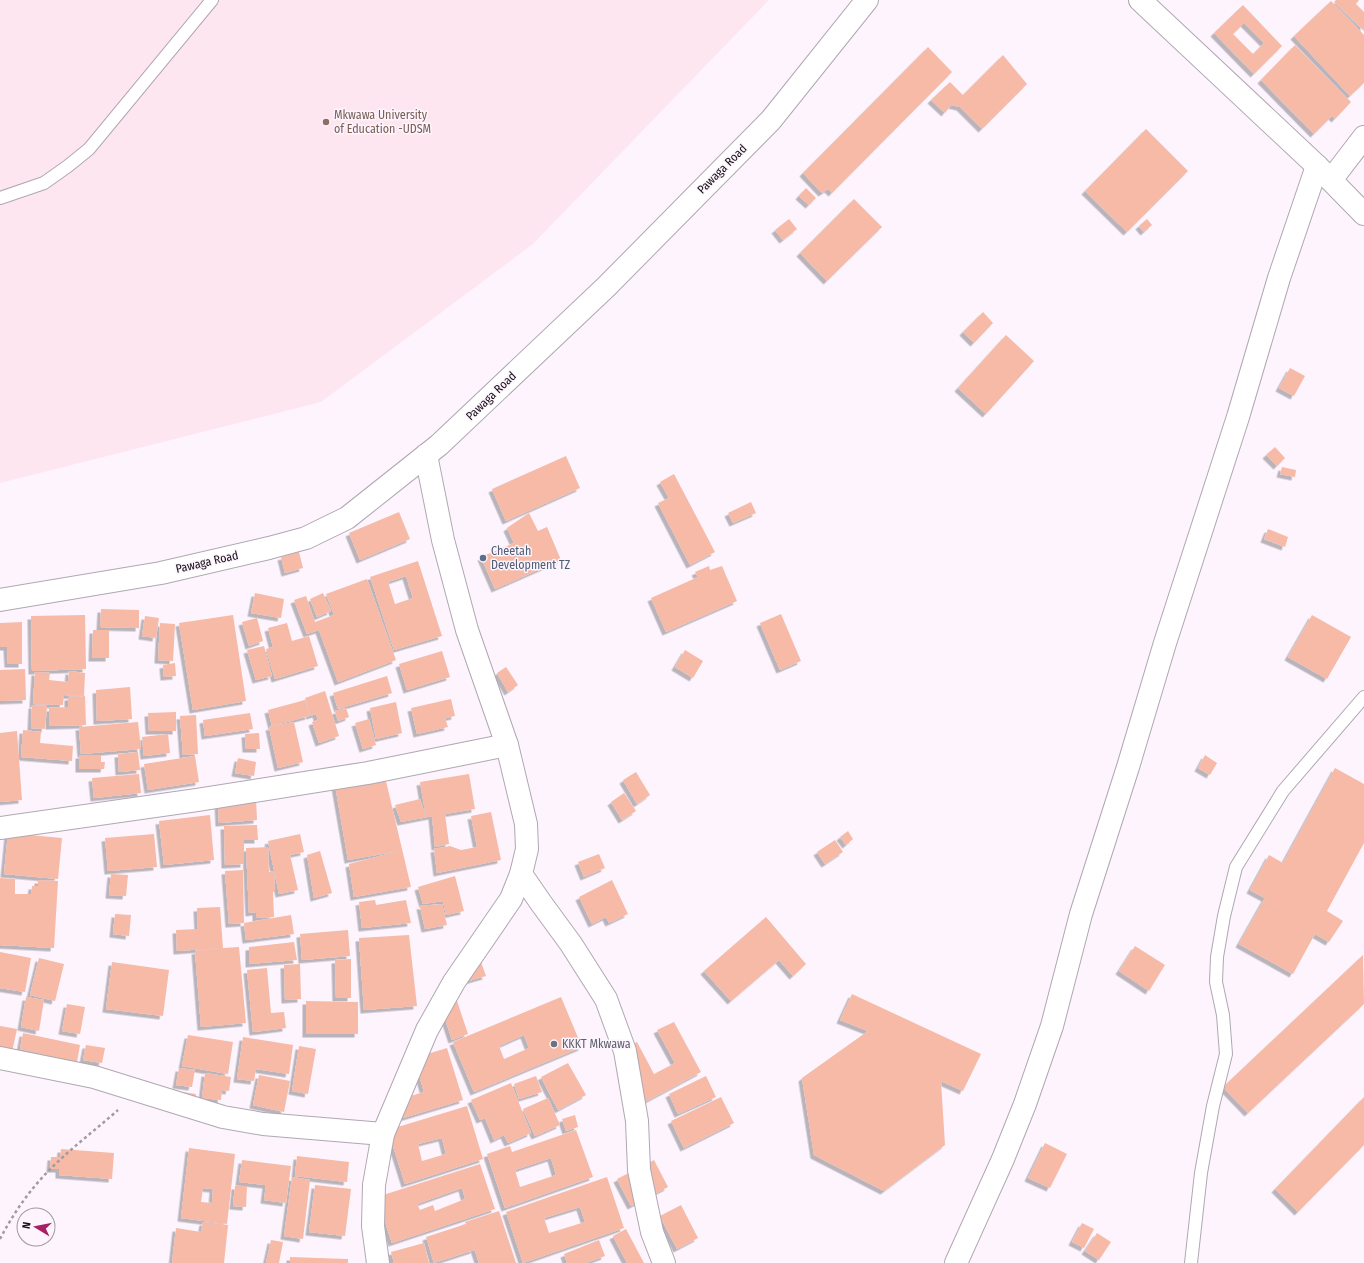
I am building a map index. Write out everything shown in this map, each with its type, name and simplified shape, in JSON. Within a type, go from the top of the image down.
[{"type":"street","name":"Pawaga Road","points":[[0,600],[160,572],[306,538],[347,518],[439,445],[606,287],[771,120],[867,0]]},
{"type":"street","points":[[1140,0],[1324,173],[1364,214]]},
{"type":"street","points":[[956,1263],[1003,1159],[1025,1104],[1052,1026],[1082,914],[1165,643],[1238,417],[1279,278],[1324,173],[1364,137]]},
{"type":"street","points":[[378,1263],[373,1226],[374,1185],[383,1134],[427,1030],[454,982],[511,899],[521,874],[527,850],[526,824],[507,745],[467,630],[443,540],[426,455]]},
{"type":"street","points":[[0,828],[197,800],[368,773],[507,745]]},
{"type":"street","points":[[521,874],[571,944],[606,999],[625,1051],[637,1121],[639,1170],[652,1232],[664,1263]]},
{"type":"street","points":[[0,1058],[94,1077],[223,1117],[263,1124],[383,1134]]},
{"type":"lane","points":[[0,198],[44,183],[68,166],[89,148],[212,0]]},
{"type":"lane","points":[[1191,1263],[1201,1173],[1213,1106],[1226,1054],[1223,1015],[1216,982],[1217,956],[1224,916],[1236,867],[1283,791],[1364,697]]},
{"type":"path","points":[[0,1239],[19,1207],[39,1181],[66,1155],[139,1091]]},
{"type":"shaded area","name":"Mkwawa University of Education -UDSM","points":[[0,0],[769,0],[533,244],[321,402],[0,483]]},
{"type":"building","points":[[1336,0],[1359,0],[1356,4],[1364,12],[1364,31],[1334,2]]},
{"type":"building","points":[[1331,1],[1364,35],[1364,83],[1350,96],[1294,36]]},
{"type":"building","points":[[1243,5],[1282,46],[1254,74],[1214,33]],"holes":[[[1244,23],[1264,43],[1253,54],[1233,34]]]},
{"type":"building","points":[[1295,45],[1351,102],[1335,119],[1332,116],[1314,134],[1261,80]]},
{"type":"building","points":[[928,47],[952,72],[832,193],[828,189],[822,193],[803,173]]},
{"type":"building","points":[[1003,55],[1027,84],[982,129],[960,107],[951,105],[945,113],[931,100],[950,82],[963,95]]},
{"type":"building","points":[[1146,129],[1188,171],[1127,232],[1085,191]]},
{"type":"building","points":[[806,188],[816,198],[809,205],[799,196]]},
{"type":"building","points":[[854,199],[882,227],[827,281],[800,253]]},
{"type":"building","points":[[789,219],[797,229],[783,240],[775,230]]},
{"type":"building","points":[[1147,219],[1152,225],[1144,232],[1139,226]]},
{"type":"building","points":[[983,312],[993,323],[974,343],[963,332]]},
{"type":"building","points":[[1006,335],[1034,361],[986,414],[958,388]]},
{"type":"building","points":[[1290,368],[1305,376],[1294,396],[1279,388]]},
{"type":"building","points":[[1275,447],[1285,458],[1277,466],[1266,455]]},
{"type":"building","points":[[566,456],[580,488],[506,521],[492,489]]},
{"type":"building","points":[[1282,467],[1296,470],[1295,477],[1280,474]]},
{"type":"building","points":[[674,474],[715,552],[690,565],[658,503],[669,498],[660,482]]},
{"type":"building","points":[[751,502],[756,513],[733,523],[728,513]]},
{"type":"building","points":[[399,512],[410,539],[360,560],[349,533]]},
{"type":"building","points":[[529,513],[538,531],[547,527],[561,560],[495,589],[481,557],[514,543],[507,528]]},
{"type":"building","points":[[1268,529],[1288,537],[1285,547],[1264,539]]},
{"type":"building","points":[[299,552],[303,568],[285,573],[281,557]]},
{"type":"building","points":[[418,561],[442,636],[394,650],[370,577]],"holes":[[[406,576],[413,598],[395,604],[388,582]]]},
{"type":"building","points":[[709,566],[710,570],[722,566],[737,601],[666,632],[651,598],[698,577],[695,572]]},
{"type":"building","points":[[367,579],[396,660],[338,682],[319,630],[307,634],[294,600],[306,596],[315,622],[334,615],[326,594]]},
{"type":"building","points":[[255,593],[284,599],[281,618],[251,613]]},
{"type":"building","points":[[323,593],[331,611],[317,617],[310,599]]},
{"type":"building","points":[[101,609],[139,610],[139,628],[100,627]]},
{"type":"building","points":[[781,614],[801,661],[780,670],[760,623]]},
{"type":"building","points":[[85,615],[86,669],[32,671],[31,616]]},
{"type":"building","points":[[233,615],[246,701],[193,710],[179,623]]},
{"type":"building","points":[[1312,615],[1351,637],[1327,679],[1288,657]]},
{"type":"building","points":[[145,616],[159,618],[156,638],[142,636]]},
{"type":"building","points":[[257,618],[263,641],[249,646],[242,622]]},
{"type":"building","points":[[22,622],[22,664],[8,664],[7,647],[0,647],[0,623]]},
{"type":"building","points":[[160,623],[175,624],[173,661],[158,660]]},
{"type":"building","points":[[287,623],[292,641],[309,636],[318,666],[275,679],[266,649],[273,647],[268,628]]},
{"type":"building","points":[[93,630],[109,630],[109,658],[92,658]]},
{"type":"building","points":[[264,646],[272,676],[256,680],[247,650]]},
{"type":"building","points":[[685,650],[703,661],[693,678],[675,667]]},
{"type":"building","points":[[442,651],[450,677],[407,690],[399,664]]},
{"type":"building","points":[[175,663],[176,676],[164,677],[163,665]]},
{"type":"building","points":[[506,667],[518,685],[508,692],[497,673]]},
{"type":"building","points":[[25,669],[26,700],[0,701],[0,670]]},
{"type":"building","points":[[69,671],[85,673],[84,696],[64,695],[63,705],[33,704],[35,672],[50,673],[49,680],[68,682]]},
{"type":"building","points":[[387,676],[392,693],[338,709],[333,693]]},
{"type":"building","points":[[130,687],[132,719],[97,721],[96,690]]},
{"type":"building","points":[[325,691],[339,736],[319,743],[312,722],[318,720],[316,714],[310,716],[305,698]]},
{"type":"building","points":[[85,696],[86,725],[49,726],[49,708],[68,707],[68,697]]},
{"type":"building","points":[[451,699],[455,716],[445,718],[448,727],[417,734],[411,708]]},
{"type":"building","points":[[305,700],[309,716],[272,726],[268,710]]},
{"type":"building","points":[[396,702],[402,733],[376,739],[370,708]]},
{"type":"building","points":[[32,705],[47,706],[45,729],[31,728]]},
{"type":"building","points":[[346,708],[349,717],[338,721],[335,711]]},
{"type":"building","points":[[176,712],[176,731],[149,731],[148,713]]},
{"type":"building","points":[[250,713],[253,729],[205,736],[203,720]]},
{"type":"building","points":[[196,715],[198,754],[183,755],[180,716]]},
{"type":"building","points":[[369,719],[376,745],[363,749],[355,723]]},
{"type":"building","points":[[138,722],[141,749],[81,754],[79,727]]},
{"type":"building","points":[[294,722],[303,762],[278,768],[269,727]]},
{"type":"building","points":[[23,730],[41,732],[40,743],[73,746],[72,761],[21,757]]},
{"type":"building","points":[[17,731],[22,800],[0,802],[0,733]]},
{"type":"building","points":[[259,733],[260,749],[246,749],[245,734]]},
{"type":"building","points":[[168,734],[170,753],[144,756],[142,737]]},
{"type":"building","points":[[138,752],[140,770],[119,772],[118,754]]},
{"type":"building","points":[[79,755],[101,755],[101,762],[105,762],[104,769],[79,769]]},
{"type":"building","points":[[1205,755],[1217,763],[1210,775],[1198,768]]},
{"type":"building","points":[[195,756],[199,782],[148,790],[144,764]]},
{"type":"building","points":[[238,758],[256,762],[254,776],[235,773]]},
{"type":"building","points":[[1335,768],[1364,784],[1364,843],[1327,911],[1343,921],[1329,942],[1315,934],[1293,974],[1239,944],[1265,898],[1250,890],[1269,855],[1283,863]]},
{"type":"building","points":[[636,772],[650,795],[637,804],[623,780]]},
{"type":"building","points":[[139,774],[141,793],[94,798],[92,778]]},
{"type":"building","points":[[469,774],[475,809],[445,814],[449,844],[435,847],[432,816],[401,822],[395,805],[420,799],[426,817],[420,782]]},
{"type":"building","points":[[385,777],[411,887],[354,897],[349,864],[399,851],[348,860],[335,785]]},
{"type":"building","points":[[624,793],[636,811],[622,820],[611,802]]},
{"type":"building","points":[[256,798],[257,820],[219,823],[218,801]]},
{"type":"building","points":[[491,812],[501,860],[437,873],[434,849],[450,846],[461,850],[477,847],[471,816]]},
{"type":"building","points":[[210,815],[214,860],[164,865],[159,821]]},
{"type":"building","points":[[257,825],[258,840],[244,840],[244,864],[225,865],[224,826]]},
{"type":"building","points":[[848,831],[853,839],[846,845],[840,837]]},
{"type":"building","points":[[8,833],[62,838],[58,879],[4,874]]},
{"type":"building","points":[[154,834],[157,867],[108,871],[105,838]]},
{"type":"building","points":[[300,834],[304,852],[290,855],[298,890],[279,894],[268,841]]},
{"type":"building","points":[[835,840],[843,852],[825,864],[817,852]]},
{"type":"building","points":[[268,847],[269,872],[274,871],[274,917],[256,918],[256,912],[249,913],[246,848]]},
{"type":"building","points":[[320,851],[332,893],[314,898],[307,855]]},
{"type":"building","points":[[599,854],[605,868],[584,877],[578,862]]},
{"type":"building","points":[[243,870],[244,923],[229,924],[225,871]]},
{"type":"building","points":[[111,874],[128,875],[126,896],[109,895]]},
{"type":"building","points":[[455,876],[464,911],[446,915],[443,901],[423,904],[418,887]]},
{"type":"building","points":[[0,878],[15,879],[15,894],[31,894],[32,886],[38,886],[38,880],[58,881],[54,948],[0,945]]},
{"type":"building","points":[[612,880],[628,914],[609,923],[606,917],[592,924],[579,897]]},
{"type":"building","points":[[375,900],[376,905],[406,900],[411,923],[362,928],[359,902]]},
{"type":"building","points":[[442,904],[447,925],[425,929],[420,906]]},
{"type":"building","points":[[220,907],[223,948],[239,947],[246,1023],[201,1027],[195,951],[220,948],[177,951],[176,930],[198,929],[197,908]]},
{"type":"building","points":[[115,914],[131,915],[129,936],[113,934]]},
{"type":"building","points":[[291,915],[294,934],[246,940],[244,923]]},
{"type":"building","points":[[766,917],[806,964],[793,976],[779,960],[731,1001],[704,971]]},
{"type":"building","points":[[348,930],[350,956],[302,960],[300,934]]},
{"type":"building","points":[[409,935],[417,1006],[364,1010],[359,938]]},
{"type":"building","points":[[294,942],[297,960],[249,964],[249,947]]},
{"type":"building","points":[[1135,946],[1165,965],[1149,991],[1119,971]]},
{"type":"building","points":[[0,952],[31,958],[25,992],[0,988]]},
{"type":"building","points":[[1363,955],[1364,1004],[1248,1113],[1223,1087]]},
{"type":"building","points":[[39,958],[64,964],[55,1001],[30,995]]},
{"type":"building","points":[[351,959],[351,998],[336,998],[335,960]]},
{"type":"building","points":[[112,962],[169,970],[163,1016],[106,1009]]},
{"type":"building","points":[[481,962],[486,976],[454,985],[450,971]]},
{"type":"building","points":[[300,964],[301,999],[285,1000],[284,965]]},
{"type":"building","points":[[267,968],[271,1013],[284,1012],[286,1028],[253,1032],[247,970]]},
{"type":"building","points":[[453,989],[468,1034],[452,1040],[437,994]]},
{"type":"building","points":[[852,994],[981,1054],[963,1091],[941,1081],[945,1145],[884,1191],[814,1155],[802,1078],[868,1031],[840,1020]]},
{"type":"building","points":[[26,997],[44,1000],[39,1031],[21,1027]]},
{"type":"building","name":"KKKT Mkwawa","points":[[561,997],[582,1047],[474,1092],[453,1042]],"holes":[[[524,1035],[529,1048],[504,1059],[499,1046]]]},
{"type":"building","points":[[306,1001],[358,1002],[358,1034],[306,1034]]},
{"type":"building","points":[[67,1004],[85,1007],[80,1034],[62,1031]]},
{"type":"building","points":[[674,1022],[701,1072],[645,1102],[618,1052],[637,1042],[654,1074],[675,1063],[657,1030]]},
{"type":"building","points":[[0,1026],[17,1029],[12,1052],[0,1050]]},
{"type":"building","points":[[23,1033],[80,1045],[77,1062],[20,1049]]},
{"type":"building","points":[[188,1035],[233,1042],[228,1074],[182,1066]]},
{"type":"building","points":[[243,1037],[293,1045],[289,1074],[256,1069],[254,1081],[237,1079]]},
{"type":"building","points":[[86,1045],[105,1048],[102,1063],[83,1060]]},
{"type":"building","points":[[299,1046],[316,1049],[308,1094],[292,1091]]},
{"type":"building","points":[[447,1048],[463,1100],[403,1118],[397,1100],[424,1092],[414,1058]]},
{"type":"building","points":[[568,1063],[586,1095],[558,1110],[541,1077]]},
{"type":"building","points":[[179,1068],[195,1070],[192,1087],[176,1085]]},
{"type":"building","points":[[205,1073],[231,1077],[229,1091],[222,1090],[221,1100],[202,1098]]},
{"type":"building","points":[[259,1075],[290,1081],[284,1112],[253,1105]]},
{"type":"building","points":[[536,1076],[542,1092],[519,1099],[514,1084]]},
{"type":"building","points":[[706,1076],[716,1097],[678,1114],[669,1094]]},
{"type":"building","points":[[511,1083],[531,1133],[508,1143],[504,1135],[494,1140],[485,1118],[480,1120],[471,1100]]},
{"type":"building","points":[[182,1092],[196,1094],[195,1104],[180,1102]]},
{"type":"building","points":[[721,1097],[734,1123],[684,1148],[671,1121]]},
{"type":"building","points":[[1364,1097],[1364,1145],[1298,1212],[1275,1189]]},
{"type":"building","points":[[548,1098],[560,1125],[535,1136],[523,1109]]},
{"type":"building","points":[[467,1106],[483,1159],[405,1184],[388,1130]],"holes":[[[442,1138],[446,1154],[422,1161],[418,1144]]]},
{"type":"building","points":[[575,1115],[578,1127],[566,1131],[562,1119]]},
{"type":"building","points":[[576,1130],[593,1177],[505,1208],[487,1154],[510,1146],[512,1152]],"holes":[[[551,1158],[556,1175],[520,1187],[515,1170]]]},
{"type":"building","points":[[1045,1143],[1067,1154],[1050,1188],[1028,1178]]},
{"type":"building","points":[[189,1148],[235,1154],[227,1224],[181,1218]],"holes":[[[203,1188],[213,1189],[212,1203],[201,1202]]]},
{"type":"building","points":[[61,1149],[114,1153],[112,1179],[59,1175],[59,1169],[50,1169],[51,1157],[60,1157]]},
{"type":"building","points":[[297,1156],[349,1162],[347,1182],[295,1176]]},
{"type":"building","points":[[242,1160],[291,1166],[286,1203],[264,1200],[266,1185],[239,1182]]},
{"type":"building","points":[[654,1160],[668,1187],[631,1206],[617,1179]]},
{"type":"building","points":[[480,1164],[495,1209],[392,1243],[377,1197]],"holes":[[[462,1188],[465,1199],[435,1211],[433,1205],[420,1210],[417,1204]]]},
{"type":"building","points":[[292,1177],[310,1180],[303,1239],[284,1236]]},
{"type":"building","points":[[607,1177],[624,1228],[523,1263],[506,1212]],"holes":[[[580,1207],[585,1222],[549,1233],[544,1218]]]},
{"type":"building","points":[[315,1185],[351,1189],[345,1236],[309,1232]]},
{"type":"building","points":[[235,1186],[247,1186],[246,1207],[233,1206]]},
{"type":"building","points":[[681,1205],[698,1238],[677,1249],[660,1216]]},
{"type":"building","points":[[499,1211],[516,1263],[479,1263],[471,1239],[474,1250],[434,1263],[426,1237]]},
{"type":"building","points":[[203,1222],[228,1225],[224,1263],[172,1263],[176,1228],[201,1232]]},
{"type":"building","points":[[1082,1223],[1094,1229],[1084,1248],[1072,1242]]},
{"type":"building","points":[[626,1229],[644,1263],[627,1263],[613,1236]]},
{"type":"building","points":[[1097,1233],[1111,1242],[1099,1260],[1085,1251]]},
{"type":"building","points":[[271,1240],[283,1242],[279,1263],[266,1263]]},
{"type":"building","points":[[599,1240],[605,1256],[586,1263],[567,1263],[564,1254]]},
{"type":"building","points":[[424,1243],[429,1263],[394,1263],[391,1252]]},
{"type":"building","points":[[290,1257],[348,1259],[348,1263],[290,1263]]},
{"type":"place","name":"Mkwawa University of Education -UDSM","points":[[326,122]]},
{"type":"place","name":"Cheetah Development TZ","points":[[483,558]]},
{"type":"place","name":"KKKT Mkwawa","points":[[554,1044]]}]
